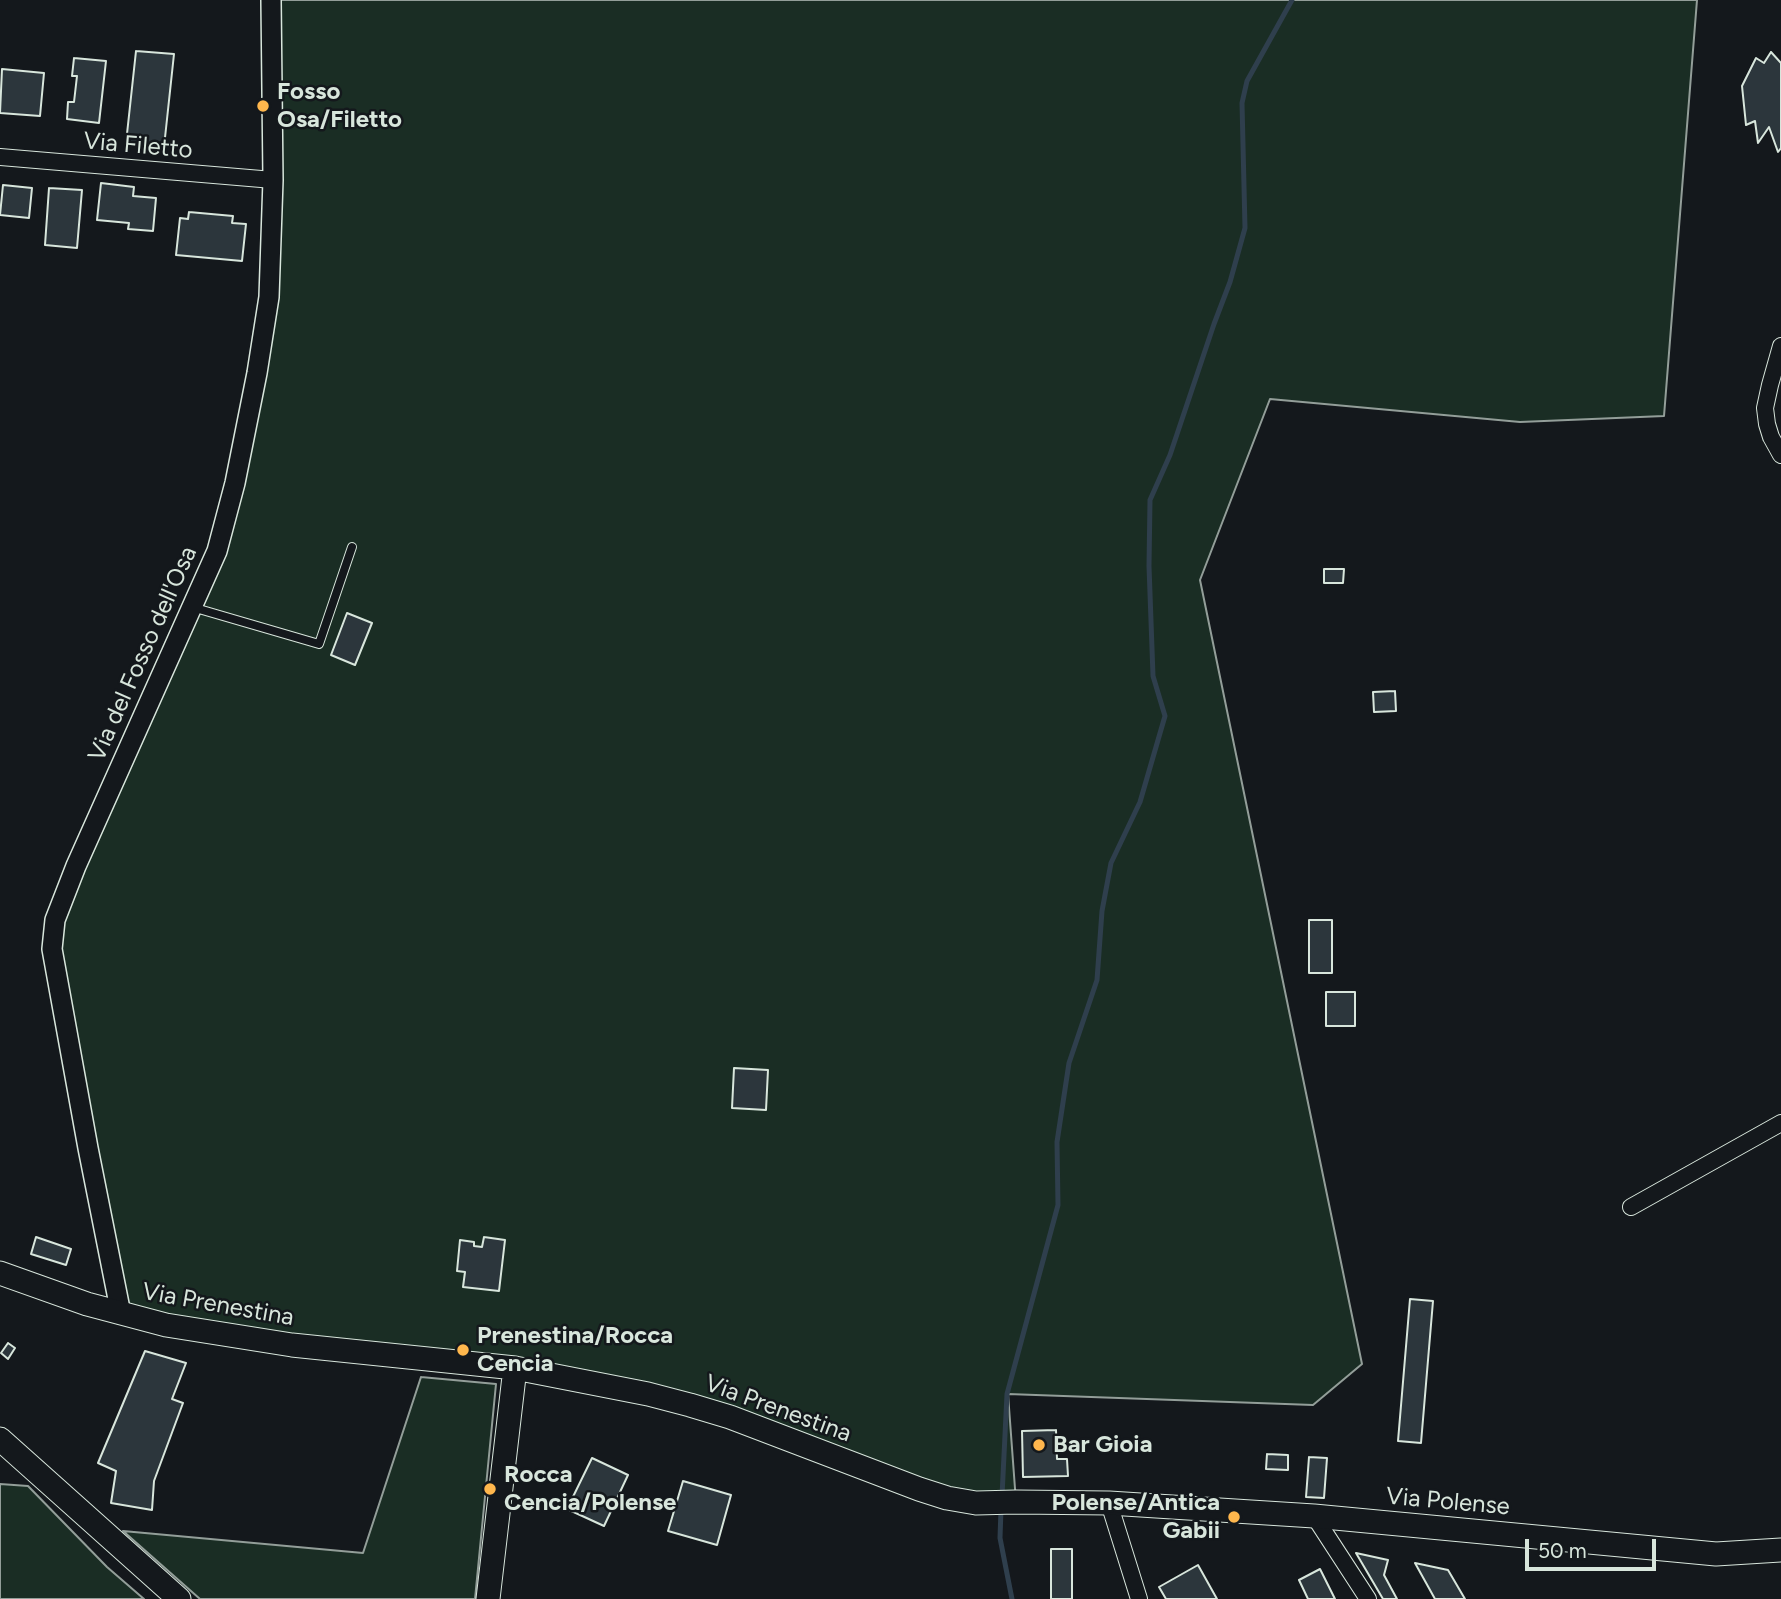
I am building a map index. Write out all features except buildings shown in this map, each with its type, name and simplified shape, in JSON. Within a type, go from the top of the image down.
[{"type":"main road","name":"Via Prenestina","points":[[0,1273],[74,1300],[184,1328],[292,1345],[514,1368],[648,1394],[730,1418],[947,1497],[976,1503],[1109,1503]]},
{"type":"main road","points":[[488,1599],[514,1368]]},
{"type":"main road","points":[[0,1439],[180,1599]]},
{"type":"main road","name":"Via Polense","points":[[1109,1503],[1314,1516],[1716,1554],[1781,1550]]},
{"type":"street","name":"Via del Fosso dell'Osa","points":[[121,1314],[52,949],[55,920],[76,866],[217,551],[245,434],[269,297],[273,180],[271,0]]},
{"type":"street","name":"Via Filetto","points":[[0,157],[273,180]]},
{"type":"street","points":[[1781,346],[1765,408],[1771,437],[1781,455]]},
{"type":"street","points":[[1631,1207],[1781,1123]]},
{"type":"street","points":[[1109,1503],[1139,1599]]},
{"type":"street","points":[[1314,1516],[1368,1599]]},
{"type":"lane","points":[[192,607],[319,644],[352,547]]},
{"type":"green space","points":[[272,0],[1697,0],[1664,416],[1520,422],[1270,399],[1200,580],[1362,1364],[1313,1405],[1008,1394],[1016,1502],[976,1503],[648,1394],[121,1314],[55,920],[217,551],[269,297]]},
{"type":"green space","points":[[421,1377],[496,1384],[475,1599],[200,1599],[123,1531],[363,1553]]},
{"type":"green space","points":[[0,1484],[28,1486],[107,1567],[144,1599],[0,1599]]},
{"type":"waterway","points":[[1002,1496],[1007,1394],[1058,1205],[1057,1142],[1069,1063],[1097,980],[1102,911],[1111,863],[1140,802],[1165,716],[1153,676],[1149,566],[1150,500],[1170,455],[1230,282],[1245,228],[1242,103],[1247,81],[1292,0]]},
{"type":"waterway","points":[[1001,1509],[1000,1538],[1012,1599]]},
{"type":"place","name":"Fosso Osa/Filetto","points":[[263,106]]},
{"type":"place","name":"Prenestina/Rocca Cencia","points":[[463,1350]]},
{"type":"place","name":"Bar Gioia","points":[[1039,1445]]},
{"type":"place","name":"Rocca Cencia/Polense","points":[[490,1489]]},
{"type":"place","name":"Polense/Antica Gabii","points":[[1234,1517]]}]
